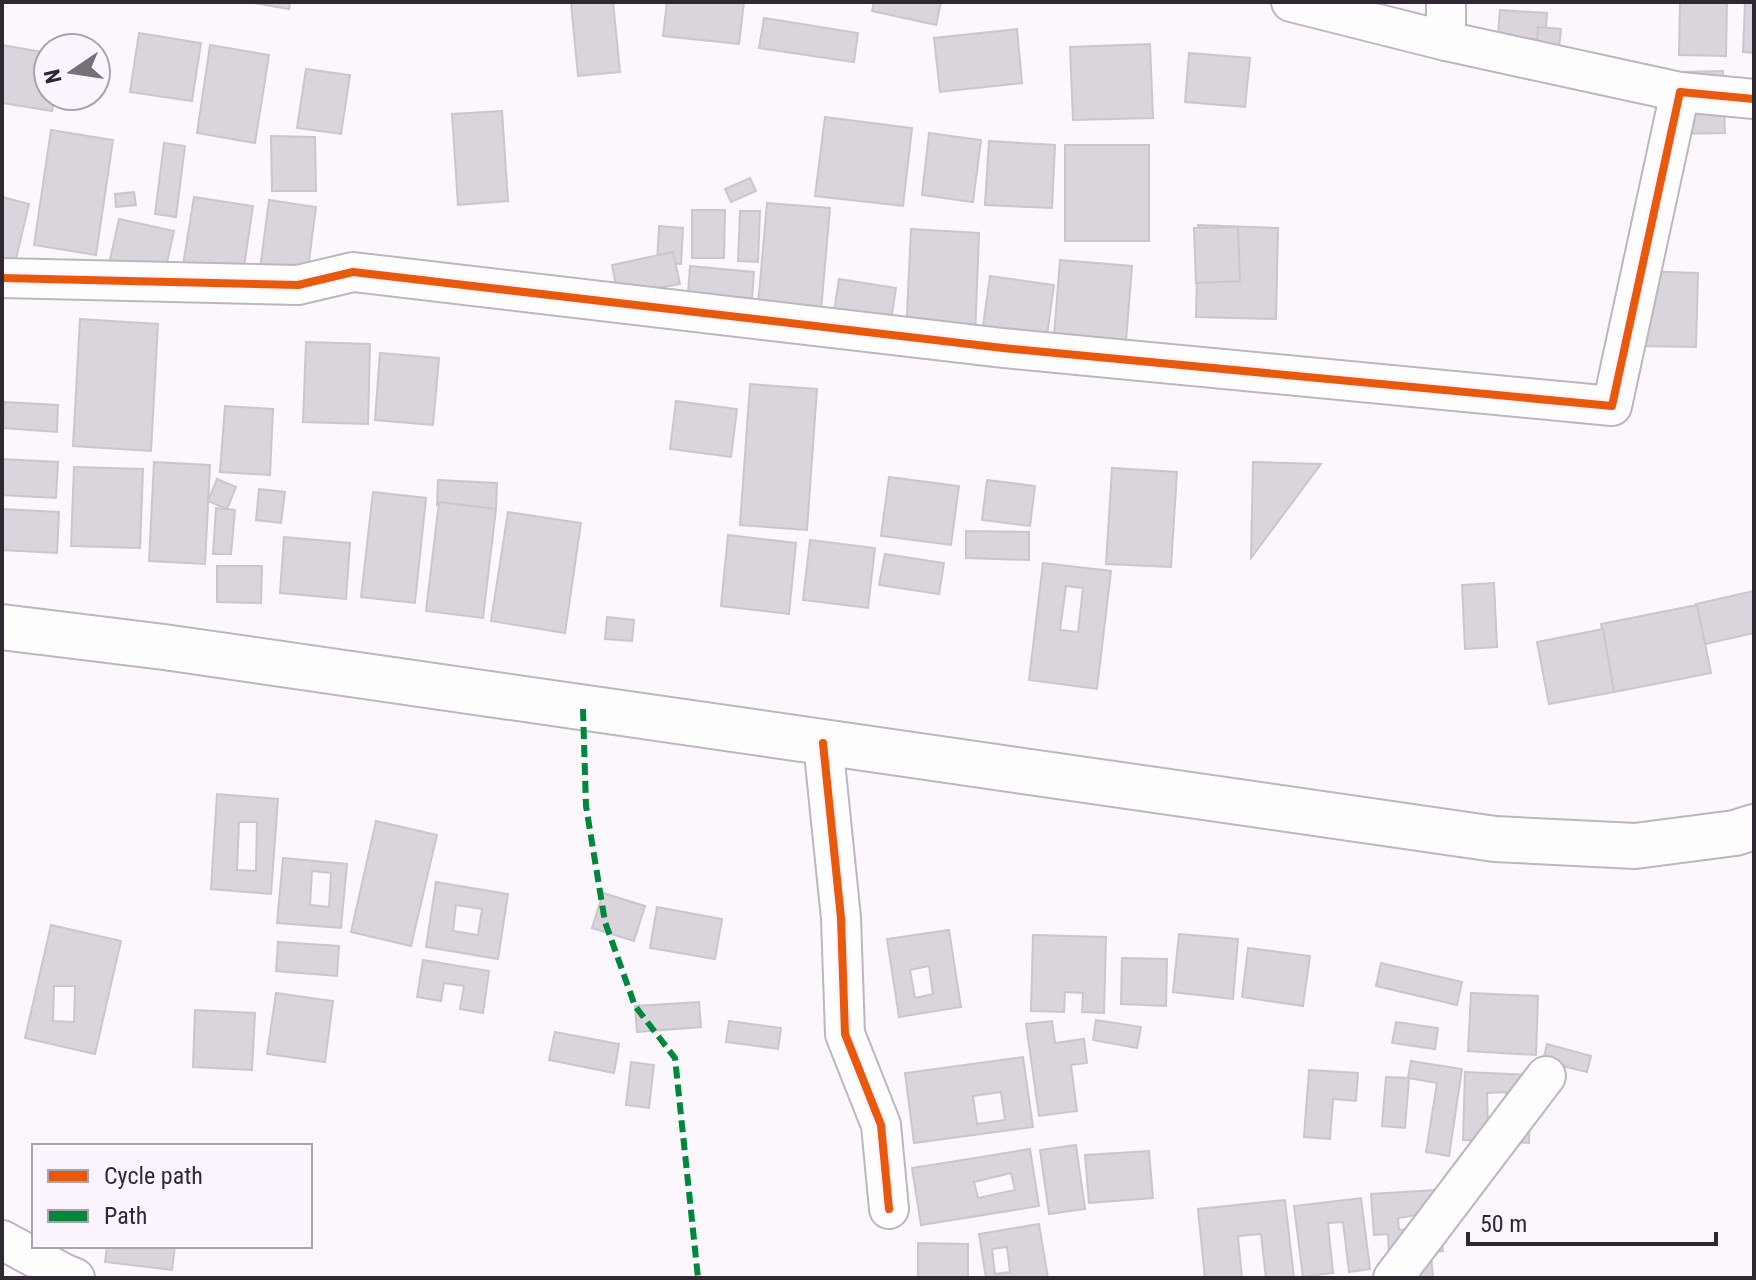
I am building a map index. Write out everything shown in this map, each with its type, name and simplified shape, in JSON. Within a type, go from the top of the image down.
[{"type":"main road","points":[[2,627],[164,647],[1495,839],[1635,846],[1735,833],[1754,827]]},
{"type":"street","points":[[1291,2],[1446,41],[1680,92],[1754,99]]},
{"type":"street","points":[[1446,2],[1446,41]]},
{"type":"street","points":[[2,278],[298,285],[353,272],[1003,348],[1612,406],[1680,92]]},
{"type":"street","points":[[823,743],[841,918],[845,1034],[881,1125],[889,1209]]},
{"type":"street","points":[[1393,1278],[1546,1076]]},
{"type":"street","points":[[2,1240],[75,1278]]},
{"type":"building","points":[[248,2],[290,2],[289,9]]},
{"type":"building","points":[[613,2],[620,72],[578,76],[571,3]]},
{"type":"building","points":[[667,2],[744,2],[739,44],[663,36]]},
{"type":"building","points":[[874,2],[941,2],[936,25],[872,11]]},
{"type":"building","points":[[1680,2],[1727,2],[1726,56],[1679,55]]},
{"type":"building","points":[[1745,2],[1754,2],[1754,53],[1743,52]]},
{"type":"building","points":[[1500,10],[1547,13],[1545,40],[1498,36]]},
{"type":"building","points":[[764,18],[858,33],[854,62],[759,48]]},
{"type":"building","points":[[1538,27],[1561,29],[1556,76],[1535,74]]},
{"type":"building","points":[[1017,29],[1022,83],[940,92],[934,38]]},
{"type":"building","points":[[139,33],[201,43],[192,101],[130,92]]},
{"type":"building","points":[[1150,44],[1153,118],[1073,120],[1070,47]]},
{"type":"building","points":[[2,45],[32,50],[32,108],[2,103]]},
{"type":"building","points":[[210,45],[269,55],[255,143],[197,133]]},
{"type":"building","points":[[1189,53],[1250,58],[1245,107],[1185,102]]},
{"type":"building","points":[[306,69],[350,75],[341,134],[297,128]]},
{"type":"building","points":[[1723,71],[1725,133],[1681,134],[1679,72]]},
{"type":"building","points":[[502,111],[508,201],[458,205],[452,114]]},
{"type":"building","points":[[825,117],[912,128],[903,206],[815,196]]},
{"type":"building","points":[[51,130],[113,140],[96,255],[34,245]]},
{"type":"building","points":[[929,133],[981,140],[973,202],[922,195]]},
{"type":"building","points":[[271,136],[315,137],[316,191],[272,191]]},
{"type":"building","points":[[989,141],[1055,145],[1052,208],[985,205]]},
{"type":"building","points":[[164,143],[185,146],[176,217],[155,214]]},
{"type":"building","points":[[1065,145],[1149,145],[1149,241],[1065,241]]},
{"type":"building","points":[[750,178],[756,191],[731,202],[725,189]]},
{"type":"building","points":[[134,192],[136,205],[116,207],[115,194]]},
{"type":"building","points":[[2,197],[29,204],[15,263],[2,260]]},
{"type":"building","points":[[194,197],[253,206],[243,274],[183,265]]},
{"type":"building","points":[[269,200],[316,207],[307,276],[260,269]]},
{"type":"building","points":[[767,203],[830,208],[819,334],[756,328]]},
{"type":"building","points":[[692,210],[725,210],[724,258],[692,258]]},
{"type":"building","points":[[740,211],[760,211],[758,262],[738,261]]},
{"type":"building","points":[[119,219],[174,231],[165,271],[110,260]]},
{"type":"building","points":[[1198,225],[1278,228],[1276,319],[1196,317]]},
{"type":"building","points":[[659,226],[683,228],[681,264],[657,263]]},
{"type":"building","points":[[1238,227],[1240,281],[1196,283],[1194,228]]},
{"type":"building","points":[[911,229],[979,233],[975,338],[906,335]]},
{"type":"building","points":[[673,252],[680,284],[618,296],[612,265]]},
{"type":"building","points":[[1060,260],[1132,266],[1124,367],[1052,361]]},
{"type":"building","points":[[690,266],[754,272],[750,326],[686,321]]},
{"type":"building","points":[[1640,271],[1698,273],[1696,347],[1639,346]]},
{"type":"building","points":[[990,276],[1054,285],[1044,357],[980,348]]},
{"type":"building","points":[[839,279],[896,288],[888,340],[831,331]]},
{"type":"building","points":[[80,319],[158,324],[151,451],[73,446]]},
{"type":"building","points":[[306,342],[370,344],[368,424],[303,422]]},
{"type":"building","points":[[380,353],[439,358],[433,425],[375,420]]},
{"type":"building","points":[[750,384],[817,389],[807,530],[740,525]]},
{"type":"building","points":[[676,401],[737,409],[731,457],[670,449]]},
{"type":"building","points":[[4,402],[58,405],[57,432],[3,428]]},
{"type":"building","points":[[225,406],[273,409],[270,475],[220,472]]},
{"type":"building","points":[[2,459],[58,462],[56,498],[2,495]]},
{"type":"building","points":[[154,462],[210,465],[205,564],[149,561]]},
{"type":"building","points":[[1253,462],[1321,464],[1251,558]]},
{"type":"building","points":[[74,467],[143,469],[140,548],[71,546]]},
{"type":"building","points":[[1112,468],[1177,472],[1171,567],[1106,564]]},
{"type":"building","points":[[889,477],[959,486],[951,545],[881,536]]},
{"type":"building","points":[[217,479],[236,487],[227,509],[208,501]]},
{"type":"building","points":[[438,480],[497,483],[496,509],[437,505]]},
{"type":"building","points":[[987,480],[1035,486],[1030,526],[982,520]]},
{"type":"building","points":[[259,489],[285,492],[281,523],[256,520]]},
{"type":"building","points":[[373,492],[426,498],[415,603],[361,597]]},
{"type":"building","points":[[439,502],[496,509],[483,618],[426,611]]},
{"type":"building","points":[[216,508],[235,510],[231,554],[213,554]]},
{"type":"building","points":[[2,509],[59,512],[57,553],[2,550]]},
{"type":"building","points":[[508,512],[581,523],[565,633],[491,621]]},
{"type":"building","points":[[966,531],[1029,532],[1029,560],[966,558]]},
{"type":"building","points":[[728,535],[796,543],[789,614],[721,606]]},
{"type":"building","points":[[284,537],[350,543],[346,599],[280,593]]},
{"type":"building","points":[[810,540],[875,548],[868,608],[803,600]]},
{"type":"building","points":[[885,554],[944,563],[939,594],[879,585]]},
{"type":"building","points":[[1043,563],[1111,571],[1097,689],[1029,680]],"holes":[[[1066,586],[1083,588],[1078,632],[1060,630]]]},
{"type":"building","points":[[217,566],[262,566],[261,603],[217,602]]},
{"type":"building","points":[[1494,583],[1497,647],[1465,649],[1462,585]]},
{"type":"building","points":[[1754,591],[1754,633],[1705,644],[1696,604]]},
{"type":"building","points":[[1697,605],[1711,673],[1614,692],[1601,624]]},
{"type":"building","points":[[607,617],[634,620],[632,641],[605,639]]},
{"type":"building","points":[[1603,629],[1614,692],[1549,704],[1537,642]]},
{"type":"building","points":[[217,794],[278,799],[271,894],[211,889]],"holes":[[[239,822],[257,822],[256,871],[237,870]]]},
{"type":"building","points":[[376,821],[437,835],[411,946],[351,932]]},
{"type":"building","points":[[283,858],[347,864],[341,928],[277,923]],"holes":[[[312,871],[331,873],[329,907],[310,905]]]},
{"type":"building","points":[[436,882],[508,894],[498,959],[426,947]],"holes":[[[456,905],[482,909],[478,935],[453,931]]]},
{"type":"building","points":[[603,893],[645,906],[634,941],[592,928]]},
{"type":"building","points":[[657,907],[722,919],[715,959],[650,948]]},
{"type":"building","points":[[51,925],[121,941],[95,1054],[25,1038]],"holes":[[[54,986],[75,986],[74,1022],[53,1021]]]},
{"type":"building","points":[[949,930],[961,1007],[899,1017],[887,939]],"holes":[[[929,966],[933,994],[915,998],[910,970]]]},
{"type":"building","points":[[1179,934],[1238,939],[1233,999],[1173,992]]},
{"type":"building","points":[[1033,935],[1106,937],[1104,1013],[1082,1012],[1083,993],[1065,992],[1064,1012],[1031,1011]]},
{"type":"building","points":[[278,942],[339,946],[337,976],[276,971]]},
{"type":"building","points":[[1248,948],[1310,956],[1303,1006],[1242,997]]},
{"type":"building","points":[[1122,958],[1167,959],[1166,1006],[1121,1004]]},
{"type":"building","points":[[423,960],[489,971],[483,1013],[460,1009],[464,986],[444,983],[441,1001],[417,997]]},
{"type":"building","points":[[1381,963],[1462,982],[1457,1005],[1376,986]]},
{"type":"building","points":[[276,993],[333,1001],[325,1062],[267,1054]]},
{"type":"building","points":[[1471,993],[1538,996],[1536,1055],[1468,1051]]},
{"type":"building","points":[[699,1002],[701,1027],[637,1032],[635,1006]]},
{"type":"building","points":[[195,1010],[255,1013],[252,1070],[193,1067]]},
{"type":"building","points":[[1096,1020],[1141,1027],[1137,1048],[1093,1040]]},
{"type":"building","points":[[729,1021],[781,1028],[778,1049],[726,1042]]},
{"type":"building","points":[[1052,1021],[1055,1043],[1084,1039],[1087,1063],[1071,1065],[1077,1111],[1039,1116],[1026,1024]]},
{"type":"building","points":[[1396,1022],[1438,1028],[1435,1049],[1392,1043]]},
{"type":"building","points":[[555,1032],[619,1044],[614,1073],[549,1060]]},
{"type":"building","points":[[1547,1044],[1591,1056],[1587,1072],[1543,1061]]},
{"type":"building","points":[[1023,1057],[1033,1127],[914,1143],[905,1073]],"holes":[[[1001,1092],[1005,1120],[977,1124],[973,1096]]]},
{"type":"building","points":[[1411,1061],[1462,1069],[1449,1156],[1426,1152],[1437,1083],[1408,1078]]},
{"type":"building","points":[[631,1062],[654,1065],[649,1108],[626,1105]]},
{"type":"building","points":[[1309,1070],[1358,1073],[1356,1101],[1333,1099],[1330,1139],[1304,1137]]},
{"type":"building","points":[[1465,1072],[1531,1075],[1529,1143],[1463,1140]],"holes":[[[1506,1092],[1507,1127],[1488,1128],[1487,1093]]]},
{"type":"building","points":[[1386,1077],[1409,1078],[1405,1128],[1382,1126]]},
{"type":"building","points":[[1076,1145],[1085,1209],[1049,1214],[1040,1150]]},
{"type":"building","points":[[1030,1149],[1039,1206],[921,1225],[912,1168]],"holes":[[[1011,1173],[1015,1190],[978,1198],[974,1182]]]},
{"type":"building","points":[[1149,1151],[1153,1198],[1089,1203],[1085,1155]]},
{"type":"building","points":[[1436,1190],[1443,1251],[1431,1252],[1433,1278],[1390,1278],[1388,1234],[1374,1235],[1371,1194]],"holes":[[[1418,1215],[1419,1228],[1399,1230],[1398,1218]]]},
{"type":"building","points":[[1361,1198],[1370,1269],[1349,1272],[1343,1222],[1328,1223],[1333,1273],[1303,1277],[1294,1206]]},
{"type":"building","points":[[1285,1200],[1294,1278],[1266,1278],[1261,1234],[1238,1236],[1242,1278],[1205,1278],[1198,1209]]},
{"type":"building","points":[[1039,1224],[1048,1278],[986,1278],[979,1234]],"holes":[[[1007,1247],[1010,1272],[995,1274],[992,1249]]]},
{"type":"building","points":[[918,1243],[968,1244],[968,1278],[918,1278]]},
{"type":"building","points":[[107,1248],[175,1248],[172,1270],[105,1262]]},
{"type":"marked path","points":[[583,709],[586,806],[605,922],[635,1006],[675,1058],[698,1278]]},
{"type":"cycle path","points":[[2,278],[298,285],[353,272],[1003,348],[1612,406],[1680,92],[1754,99]]},
{"type":"cycle path","points":[[823,743],[841,918],[845,1034],[881,1125],[889,1209]]}]
